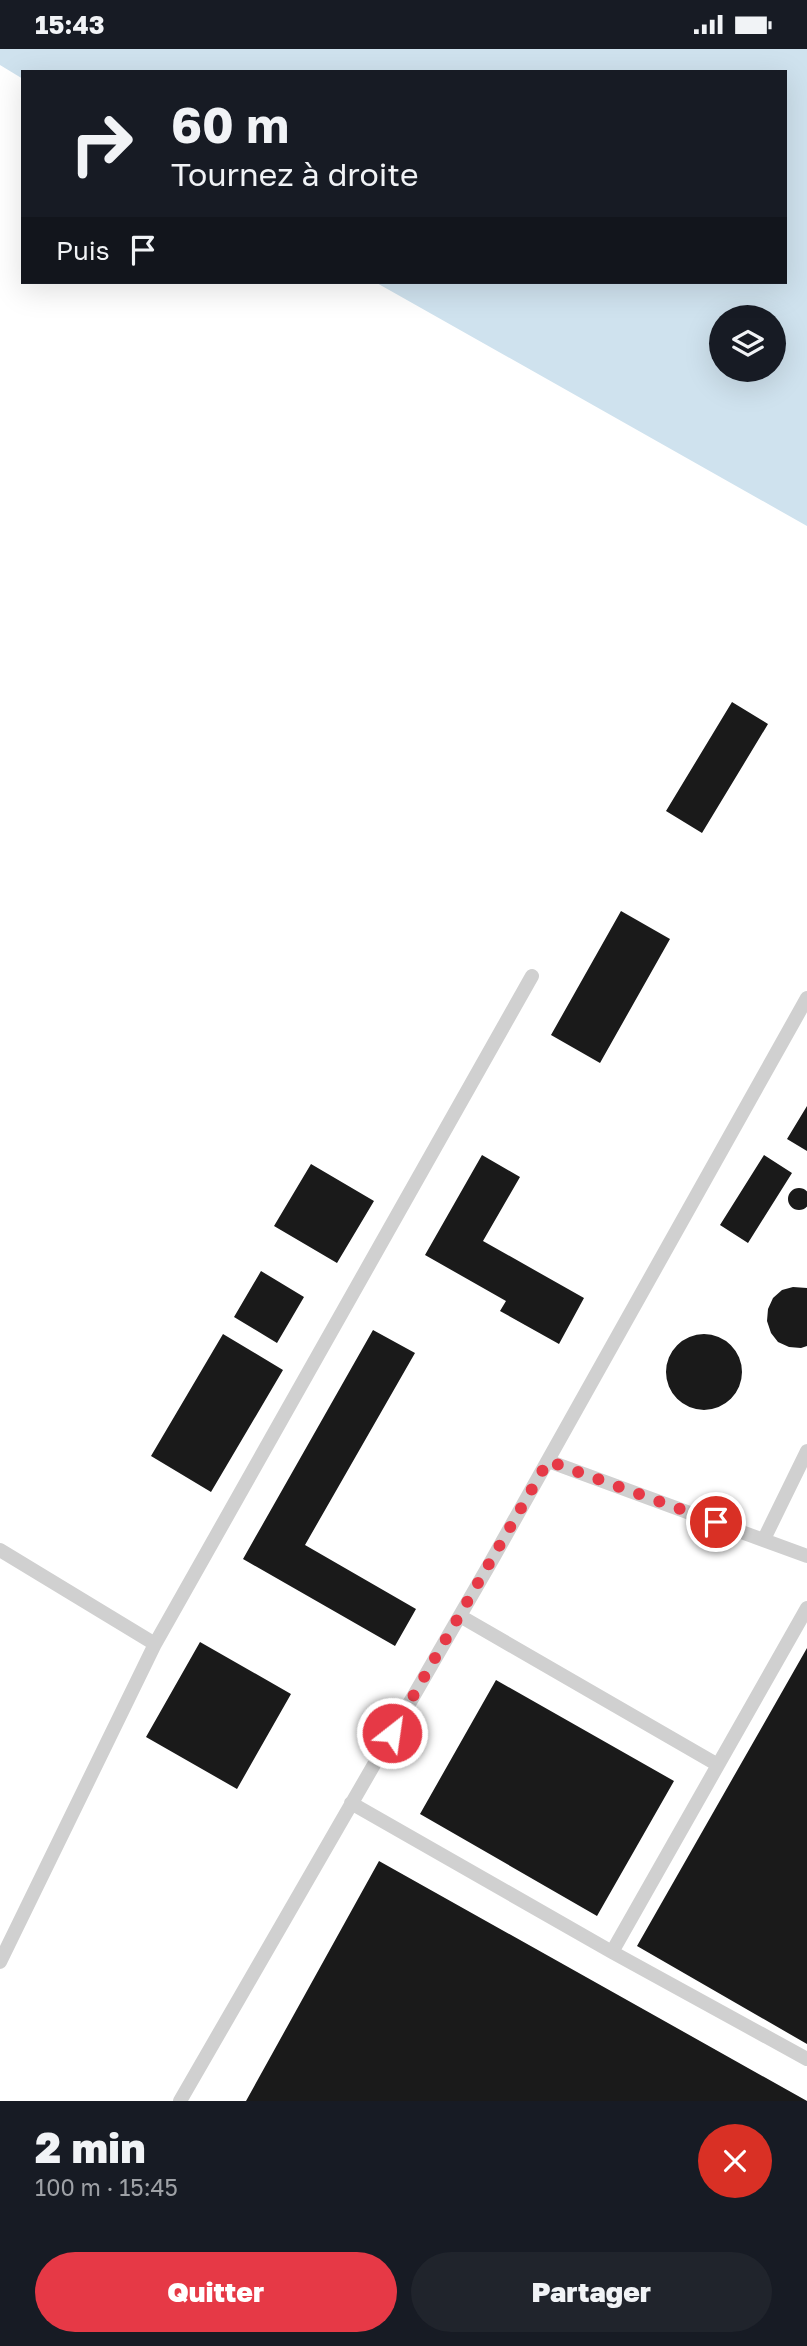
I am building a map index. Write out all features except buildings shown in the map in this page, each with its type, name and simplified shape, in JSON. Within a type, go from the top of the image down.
[{"type":"lane","points":[[0,1962],[155,1644],[532,976]]},
{"type":"lane","points":[[180,2101],[460,1616],[807,998]]},
{"type":"lane","points":[[764,1539],[807,1451]]},
{"type":"lane","points":[[548,1461],[807,1556]]},
{"type":"lane","points":[[0,1550],[155,1644]]},
{"type":"lane","points":[[612,1952],[807,1608]]},
{"type":"lane","points":[[460,1616],[718,1765]]},
{"type":"lane","points":[[351,1803],[612,1952],[807,2059]]},
{"type":"water","points":[[0,49],[807,49],[807,526],[379,284],[787,284],[787,70],[21,70],[21,78],[0,65]]},
{"type":"route","points":[[392,1733],[548,1461],[716,1522]]}]
